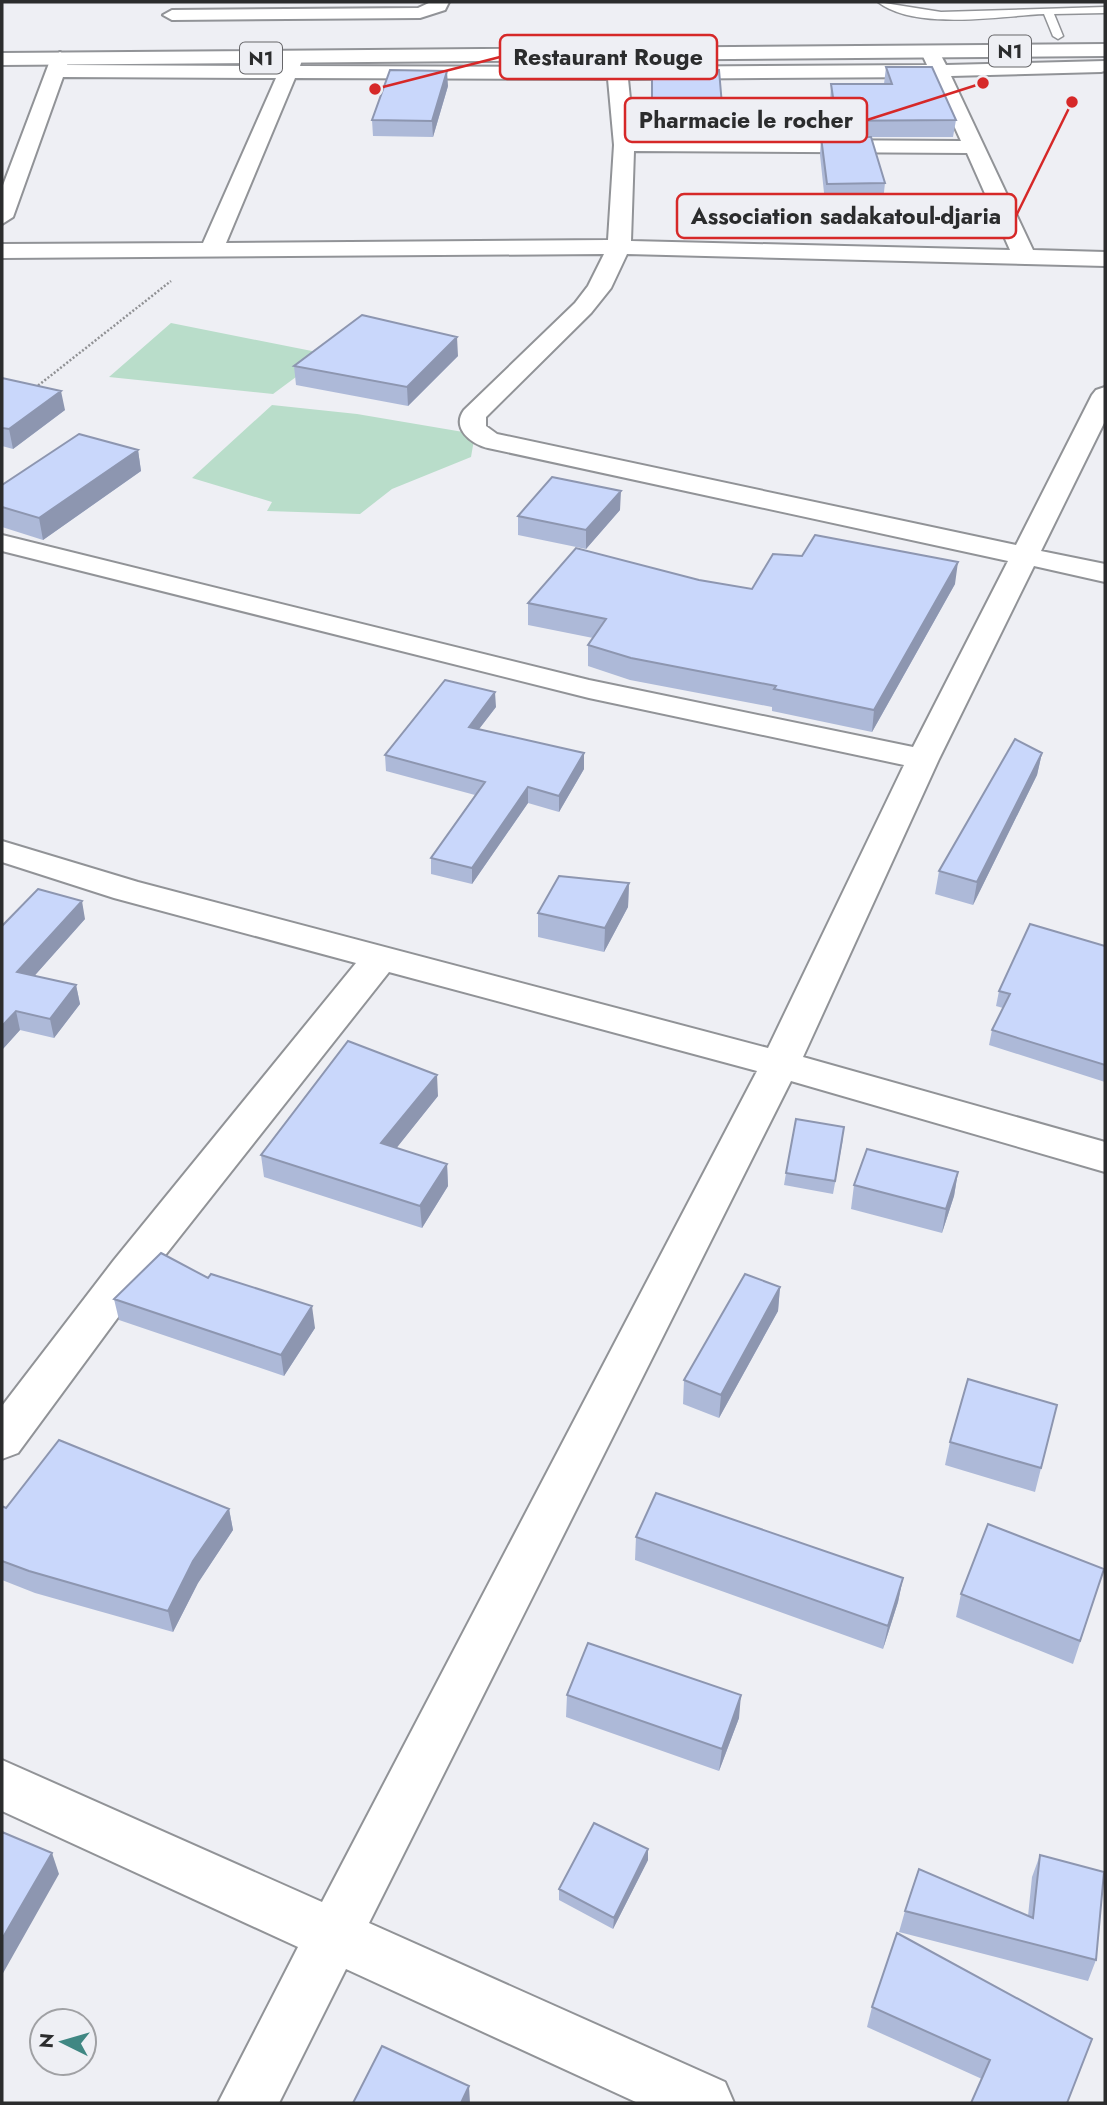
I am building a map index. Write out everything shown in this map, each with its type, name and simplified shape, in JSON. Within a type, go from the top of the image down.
[{"type":"main road","points":[[164,33],[175,8],[420,13],[439,6],[440,2]]},
{"type":"main road","name":"N1","points":[[2,59],[1058,36],[1097,55]]},
{"type":"main road","name":"N1","points":[[1097,55],[1105,36]]},
{"type":"main road","name":"N1","points":[[2,42],[59,57]]},
{"type":"main road","points":[[930,52],[1025,257]]},
{"type":"main road","name":"N1","points":[[618,64],[930,52],[1097,55]]},
{"type":"main road","points":[[2,217],[59,57],[292,65],[618,64],[939,71],[1097,55]]},
{"type":"main road","points":[[618,64],[624,145],[620,247],[599,288],[583,308],[473,415],[473,429],[488,440],[1105,573]]},
{"type":"main road","points":[[211,251],[292,65]]},
{"type":"main road","points":[[624,145],[975,147]]},
{"type":"main road","points":[[2,251],[620,247],[1105,259]]},
{"type":"main road","points":[[248,2103],[780,1064],[923,759],[1105,395]]},
{"type":"main road","points":[[2,543],[589,689],[923,759]]},
{"type":"main road","points":[[2,851],[126,890],[780,1064],[1105,1157]]},
{"type":"main road","points":[[2,1440],[129,1271],[380,958]]},
{"type":"main road","points":[[2,1785],[704,2103]]},
{"type":"lane","points":[[883,2],[906,12],[944,14],[1105,9]]},
{"type":"lane","points":[[1048,11],[1058,36]]},
{"type":"path","points":[[35,388],[211,251]]},
{"type":"green space","points":[[171,323],[327,354],[273,394],[109,377]]},
{"type":"green space","points":[[272,405],[357,414],[475,434],[471,457],[392,489],[360,514],[267,511],[272,502],[192,478]]},
{"type":"building","points":[[886,67],[932,67],[956,120],[819,121],[817,104],[834,104],[831,84],[892,84]]},
{"type":"building","points":[[652,69],[719,70],[722,105],[652,105]]},
{"type":"building","points":[[390,70],[447,71],[432,121],[372,120]]},
{"type":"building","points":[[821,137],[871,137],[885,183],[827,184]]},
{"type":"building","points":[[362,315],[457,337],[407,387],[294,366]]},
{"type":"building","points":[[2,378],[61,391],[9,429],[2,428]]},
{"type":"building","points":[[79,434],[138,450],[39,518],[2,507],[2,485]]},
{"type":"building","points":[[552,477],[621,491],[586,530],[518,516]]},
{"type":"building","points":[[815,535],[958,562],[874,710],[774,689],[776,686],[631,658],[588,645],[606,619],[528,603],[576,548],[699,580],[752,589],[773,554],[802,556]]},
{"type":"building","points":[[445,680],[495,692],[469,727],[584,753],[559,796],[528,787],[472,868],[431,858],[485,782],[385,755]]},
{"type":"building","points":[[1015,739],[1042,753],[977,882],[939,871]]},
{"type":"building","points":[[559,876],[629,883],[605,928],[538,913]]},
{"type":"building","points":[[38,889],[82,901],[17,972],[76,985],[50,1019],[16,1011],[2,1026],[2,926]]},
{"type":"building","points":[[1030,924],[1105,946],[1105,1065],[992,1030],[1010,994],[999,991]]},
{"type":"building","points":[[348,1041],[437,1075],[381,1143],[447,1164],[420,1206],[261,1155]]},
{"type":"building","points":[[796,1119],[844,1127],[835,1181],[786,1173]]},
{"type":"building","points":[[867,1149],[958,1172],[946,1209],[854,1185]]},
{"type":"building","points":[[161,1253],[208,1278],[211,1274],[312,1306],[281,1355],[114,1299]]},
{"type":"building","points":[[745,1274],[780,1287],[721,1395],[684,1380]]},
{"type":"building","points":[[968,1379],[1057,1405],[1041,1468],[950,1442]]},
{"type":"building","points":[[59,1440],[229,1509],[193,1561],[168,1611],[2,1561],[2,1506],[6,1508]]},
{"type":"building","points":[[656,1493],[903,1578],[888,1626],[636,1537]]},
{"type":"building","points":[[988,1524],[1104,1569],[1080,1641],[961,1594]]},
{"type":"building","points":[[588,1643],[741,1695],[722,1749],[567,1695]]},
{"type":"building","points":[[594,1823],[648,1849],[614,1918],[559,1889]]},
{"type":"building","points":[[2,1832],[52,1853],[2,1939]]},
{"type":"building","points":[[1040,1855],[1104,1872],[1096,1960],[905,1911],[919,1869],[1033,1918]]},
{"type":"building","points":[[897,1933],[1092,2039],[1067,2103],[971,2103],[990,2060],[872,2007]]},
{"type":"building","points":[[382,2046],[469,2086],[461,2103],[353,2103]]},
{"type":"place","name":"Pharmacie le rocher","points":[[983,83]]},
{"type":"place","name":"Restaurant Rouge","points":[[375,89]]},
{"type":"place","name":"Association sadakatoul-djaria","points":[[1072,102]]}]
